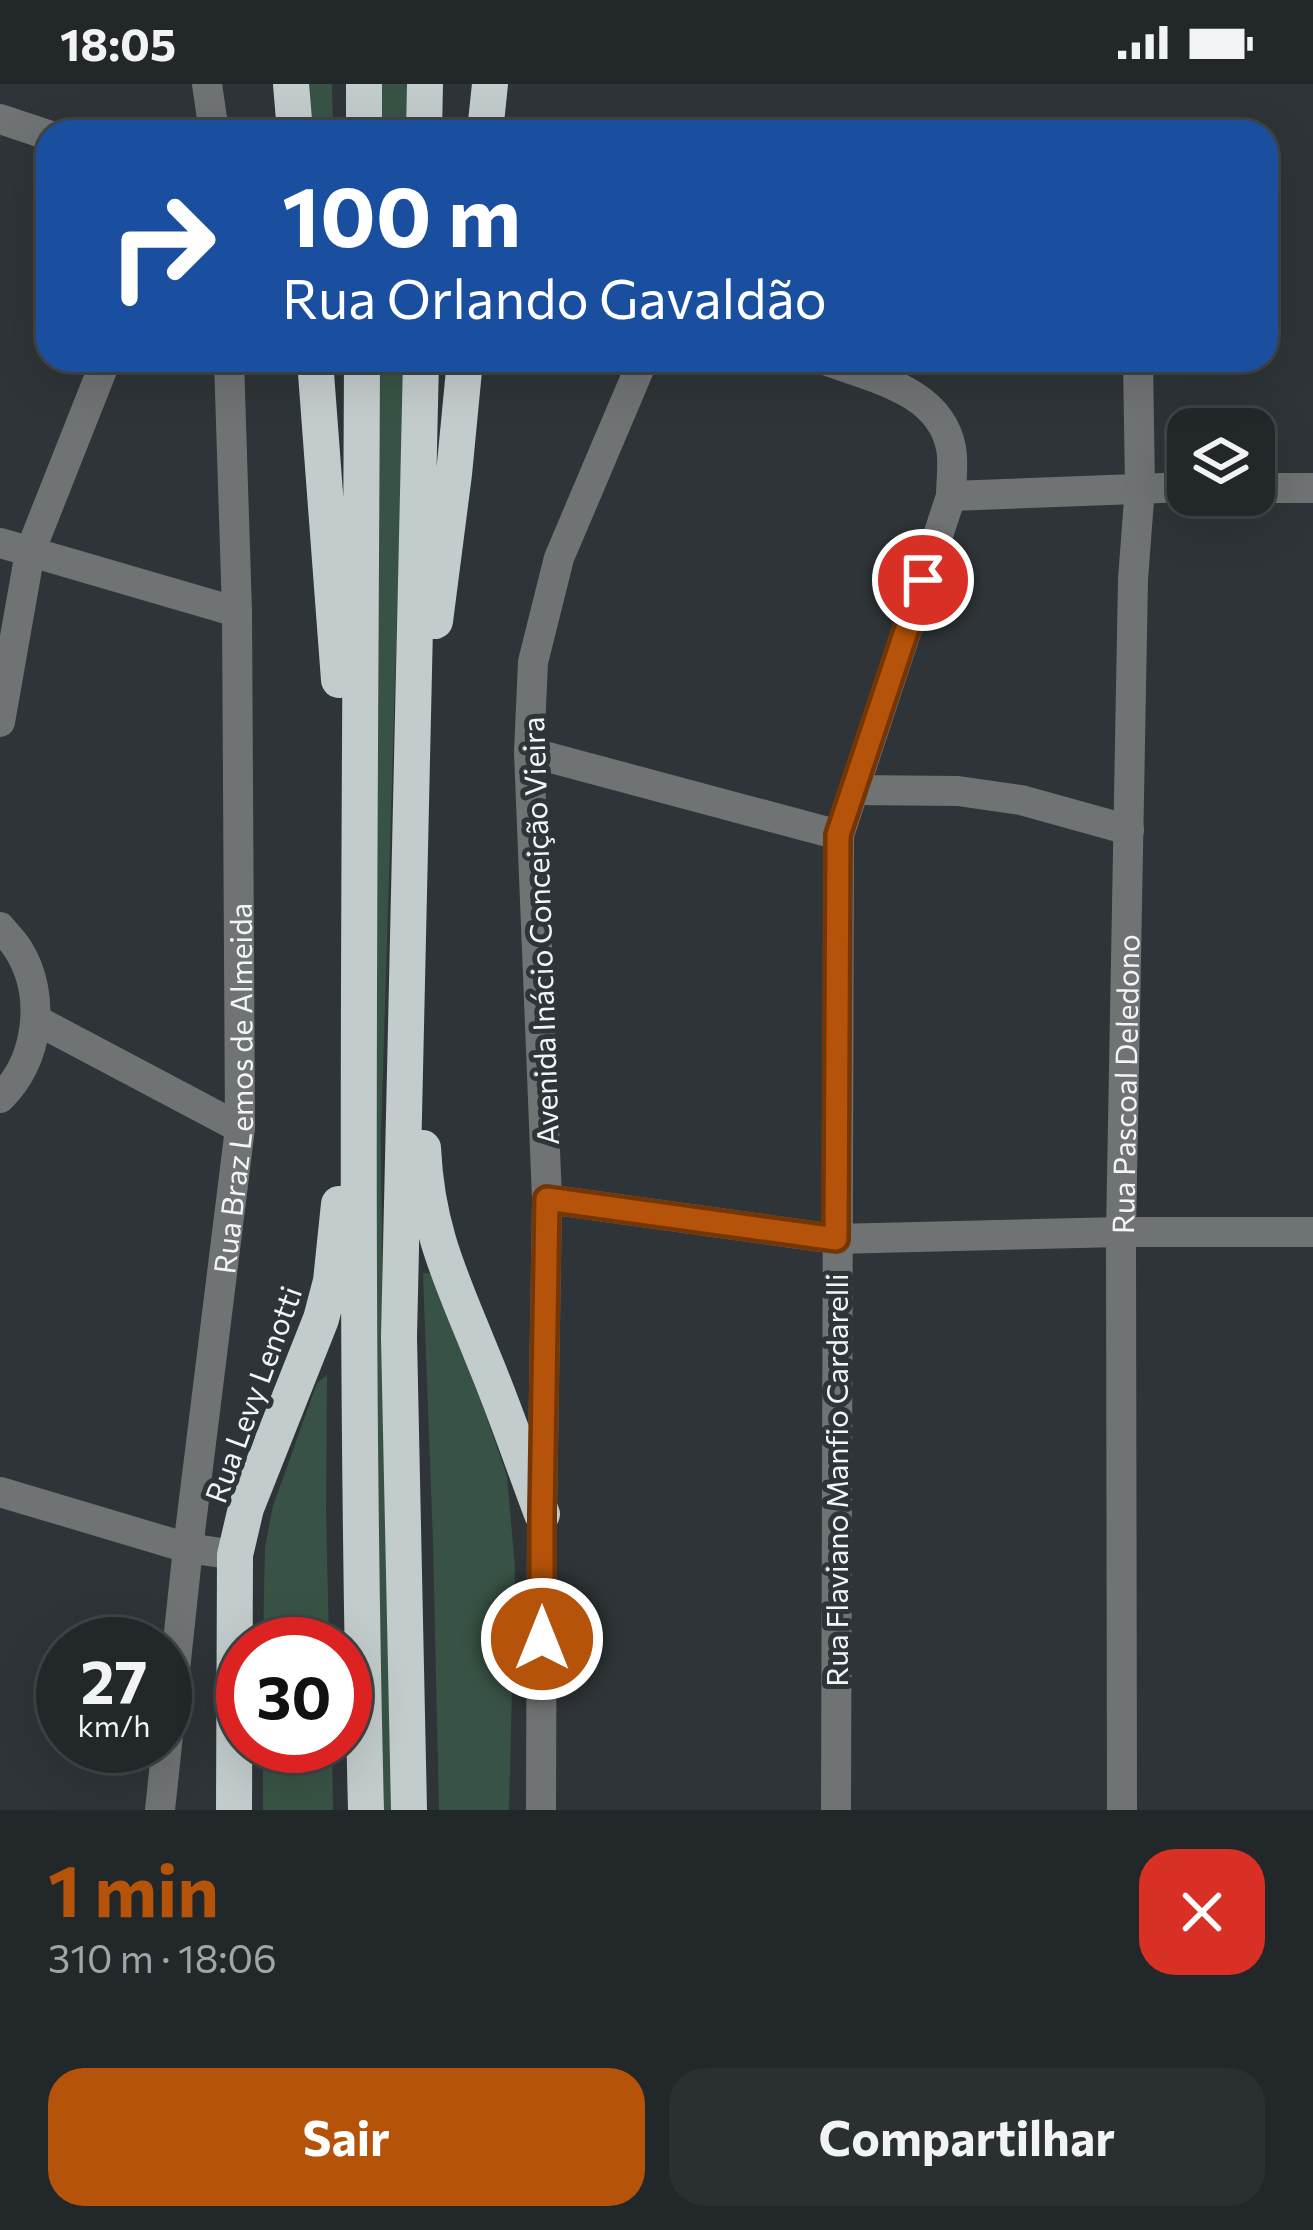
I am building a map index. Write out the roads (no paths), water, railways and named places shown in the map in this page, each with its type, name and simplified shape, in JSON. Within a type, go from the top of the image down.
[{"type":"highway","points":[[291,84],[295,120]]},
{"type":"highway","points":[[364,84],[364,120]]},
{"type":"highway","points":[[424,84],[424,120]]},
{"type":"highway","points":[[486,120],[490,84]]},
{"type":"highway","points":[[316,372],[359,991]]},
{"type":"highway","points":[[362,372],[361,1612],[367,1810]]},
{"type":"highway","points":[[410,1810],[399,1337],[421,372]]},
{"type":"highway","points":[[411,803],[464,372]]},
{"type":"highway","points":[[408,873],[425,1186],[433,1228],[542,1514]]},
{"type":"highway","name":"Rua Levy Lenotti","points":[[234,1810],[235,1555],[246,1508],[321,1319],[331,1280],[359,991]]},
{"type":"street","points":[[207,84],[212,120]]},
{"type":"street","points":[[0,119],[36,131]]},
{"type":"street","points":[[0,722],[15,547],[100,372]]},
{"type":"street","name":"Rua Braz Lemos de Almeida","points":[[160,1810],[239,1127],[237,613],[229,372]]},
{"type":"street","name":"Avenida Inácio Conceição Vieira","points":[[541,1810],[547,1199],[529,752],[533,662],[559,559],[638,372]]},
{"type":"street","name":"Rua Flaviano Manfio Cardarelli","points":[[836,1810],[838,835],[951,496],[951,448],[939,418],[916,395],[856,372]]},
{"type":"street","name":"Rua Pascoal Deledono","points":[[1122,1810],[1121,1232],[1133,579],[1140,487],[1138,372]]},
{"type":"street","points":[[951,496],[1167,487]]},
{"type":"street","points":[[1275,488],[1313,488]]},
{"type":"street","points":[[15,547],[237,613]]},
{"type":"street","points":[[529,752],[838,835]]},
{"type":"street","points":[[854,790],[958,791],[1022,800],[1129,830]]},
{"type":"street","points":[[0,927],[19,952],[33,985],[36,1020],[28,1057],[0,1098]]},
{"type":"street","points":[[36,1020],[239,1127]]},
{"type":"street","points":[[547,1199],[836,1239],[1313,1232]]},
{"type":"street","points":[[0,1492],[188,1548],[235,1555]]}]
